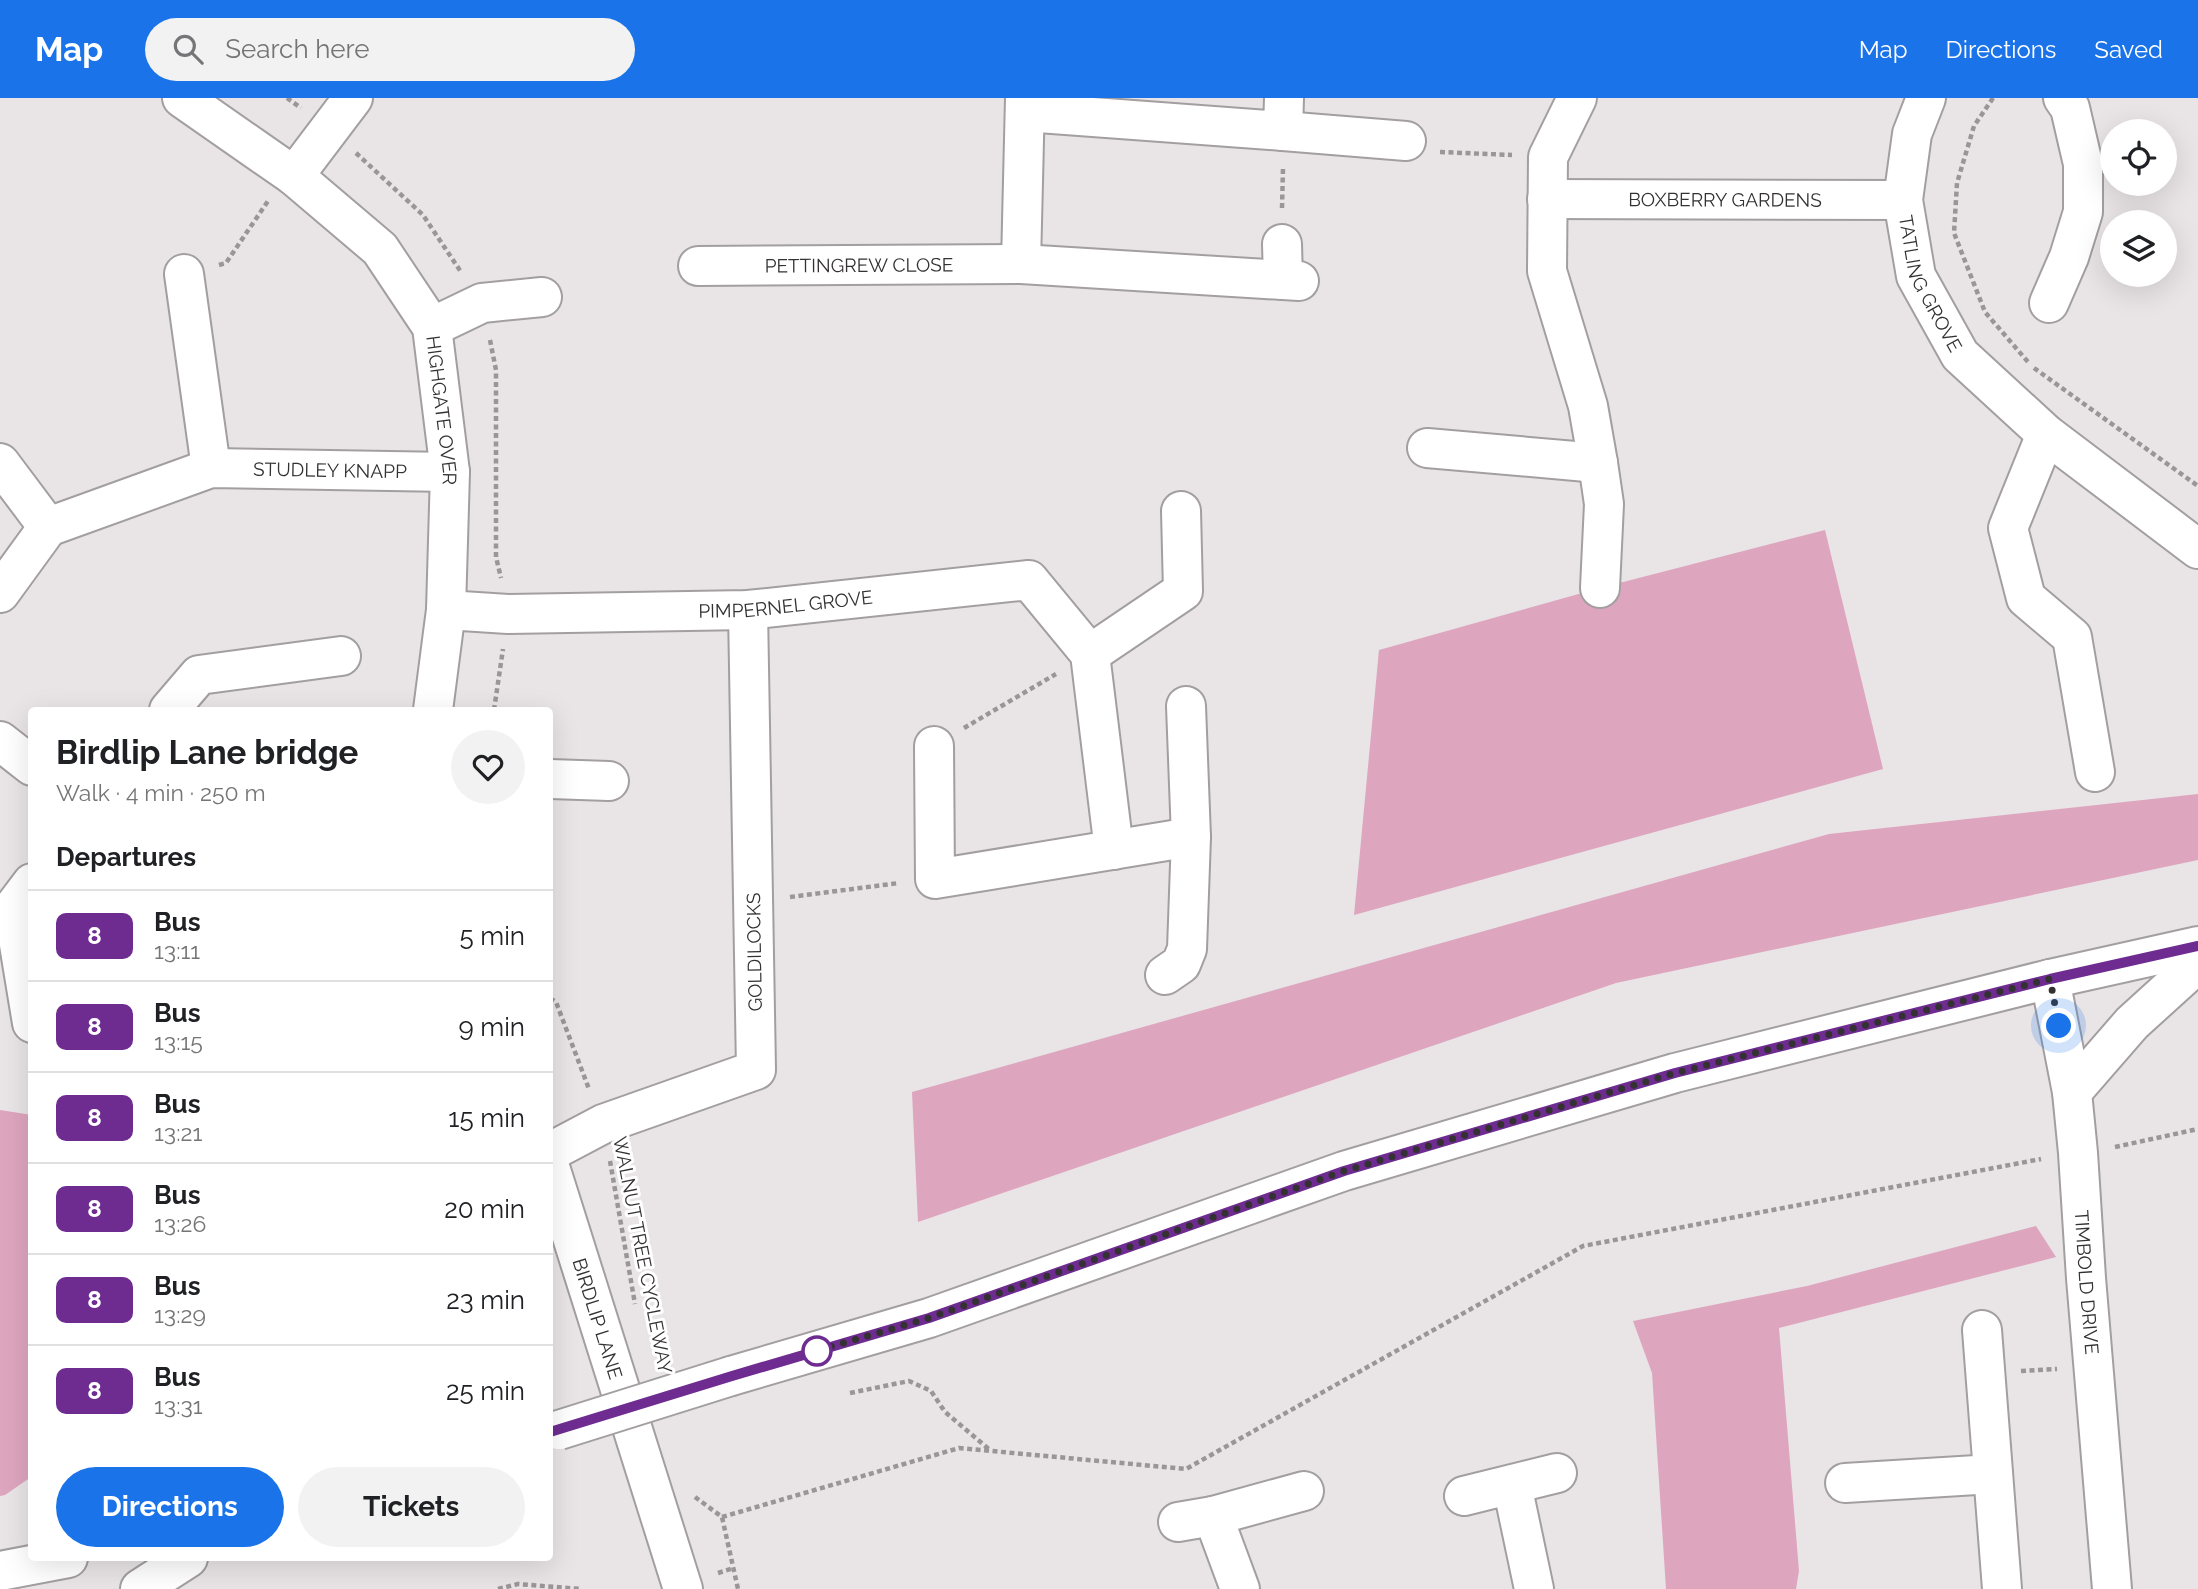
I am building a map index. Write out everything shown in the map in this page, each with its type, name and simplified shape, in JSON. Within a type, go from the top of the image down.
[{"type":"street","name":"HIGHGATE OVER","points":[[181,98],[292,174],[380,249],[432,327],[450,472],[446,610],[433,707]]},
{"type":"street","points":[[292,174],[353,98]]},
{"type":"street","points":[[1577,98],[1548,157],[1547,271],[1588,406],[1598,463],[1604,504],[1600,588]]},
{"type":"street","name":"TATLING GROVE","points":[[1926,98],[1912,134],[1903,200],[1916,276],[1960,355],[2046,434],[2198,549]]},
{"type":"street","points":[[2049,303],[2069,257],[2083,212],[2083,164],[2070,108],[2063,98]]},
{"type":"street","points":[[1021,264],[1025,105],[1284,115],[1406,141]]},
{"type":"street","name":"BOXBERRY GARDENS","points":[[1547,199],[1903,200]]},
{"type":"street","name":"PETTINGREW CLOSE","points":[[698,266],[1021,264],[1288,269]]},
{"type":"street","points":[[184,274],[211,468]]},
{"type":"street","points":[[432,327],[482,303],[542,297]]},
{"type":"street","points":[[2046,434],[2008,528],[2026,598],[2072,637],[2095,772]]},
{"type":"street","points":[[1427,448],[1598,463]]},
{"type":"street","points":[[0,463],[48,527],[0,593]]},
{"type":"street","name":"STUDLEY KNAPP","points":[[48,527],[211,468],[450,472]]},
{"type":"street","points":[[1114,850],[1090,654],[1183,592],[1181,511]]},
{"type":"street","name":"PIMPERNEL GROVE","points":[[446,610],[508,614],[748,610],[1029,580],[1090,654]]},
{"type":"street","name":"GOLDILOCKS","points":[[553,1150],[603,1124],[756,1070],[748,610]]},
{"type":"street","points":[[172,707],[199,675],[341,656]]},
{"type":"street","points":[[1165,975],[1181,964],[1187,949],[1191,837],[1186,706]]},
{"type":"street","points":[[0,741],[28,763]]},
{"type":"street","points":[[934,746],[935,879],[1191,837]]},
{"type":"street","points":[[553,779],[610,781]]},
{"type":"street","points":[[28,888],[13,908],[28,999]]},
{"type":"street","points":[[554,1431],[929,1318],[1344,1171],[1675,1073],[2050,979],[2198,946]]},
{"type":"street","points":[[2072,1092],[2132,1023],[2198,963]]},
{"type":"street","name":"TIMBOLD DRIVE","points":[[2050,979],[2072,1092],[2112,1589]]},
{"type":"street","name":"BIRDLIP LANE","points":[[553,1177],[683,1589]]},
{"type":"street","points":[[1982,1330],[2002,1589]]},
{"type":"street","points":[[1464,1496],[1557,1473]]},
{"type":"street","points":[[1845,1483],[1993,1474]]},
{"type":"street","points":[[1513,1485],[1534,1589]]},
{"type":"street","points":[[1240,1589],[1196,1519],[1304,1491]]},
{"type":"street","points":[[140,1589],[183,1561]]},
{"type":"street","points":[[0,1571],[51,1570]]},
{"type":"path","points":[[1284,115],[1288,269]]},
{"type":"path","points":[[1406,141],[1431,152],[1548,157]]},
{"type":"path","points":[[184,274],[226,263],[292,174]]},
{"type":"path","points":[[934,746],[1090,654]]},
{"type":"path","points":[[753,902],[935,879]]},
{"type":"path","name":"WALNUT TREE CYCLEWAY","points":[[553,1000],[603,1124],[636,1306]]},
{"type":"path","points":[[722,1517],[959,1448],[1186,1469],[1583,1246],[2198,1129]]},
{"type":"path","points":[[850,1393],[909,1381],[931,1391],[945,1412],[990,1451]]},
{"type":"path","points":[[694,1496],[722,1517],[738,1589]]},
{"type":"path","points":[[498,1589],[518,1584],[581,1589]]},
{"type":"shaded area","points":[[1825,530],[1883,769],[1354,915],[1379,650],[1600,588]]},
{"type":"shaded area","points":[[2198,794],[2198,860],[1616,983],[918,1222],[912,1092],[1829,834]]},
{"type":"shaded area","points":[[0,1110],[28,1114],[28,1479],[0,1496]]},
{"type":"shaded area","points":[[2036,1226],[2056,1257],[1779,1328],[1799,1571],[1796,1589],[1666,1589],[1652,1373],[1633,1321],[1807,1286]]},
{"type":"bus line","name":"8","points":[[553,1431],[929,1318],[1344,1171],[1624,1088],[2050,979],[2198,946]]},
{"type":"route","points":[[817,1351],[806,1354],[929,1318],[1344,1171],[1675,1073],[2050,979],[2059,1026]]}]
